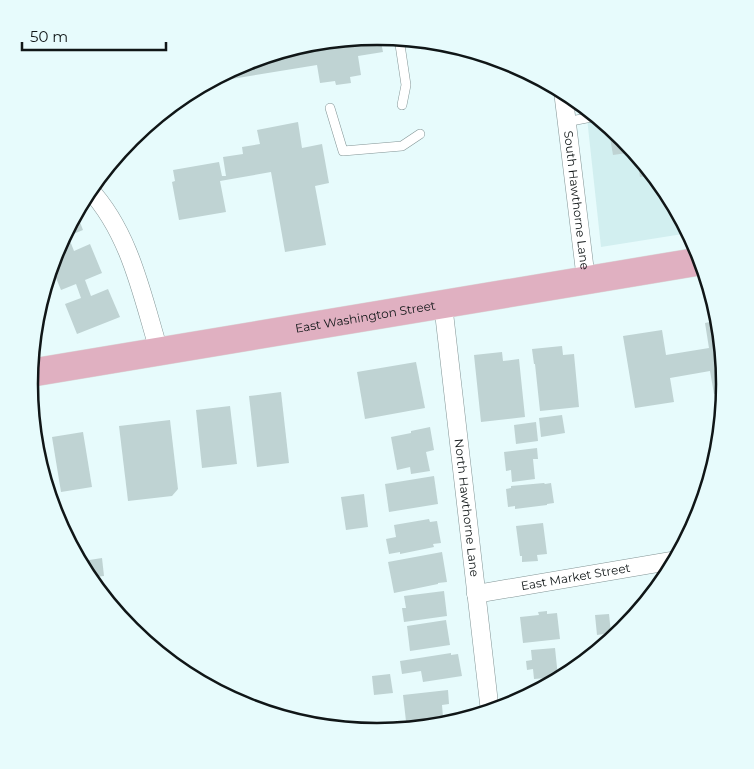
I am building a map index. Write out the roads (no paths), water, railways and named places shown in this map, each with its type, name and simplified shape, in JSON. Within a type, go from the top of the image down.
[{"type":"main road","name":"East Washington Street","points":[[38,371],[694,262]]},
{"type":"street","name":"South Hawthorne Lane","points":[[564,101],[586,280]]},
{"type":"street","points":[[95,195],[115,223],[126,247],[160,351]]},
{"type":"street","name":"North Hawthorne Lane","points":[[443,304],[489,705]]},
{"type":"street","name":"East Market Street","points":[[476,594],[666,562]]},
{"type":"lane","points":[[400,46],[406,85],[402,105]]},
{"type":"lane","points":[[330,108],[343,151],[402,146],[420,134]]},
{"type":"lane","points":[[566,122],[587,118]]}]
